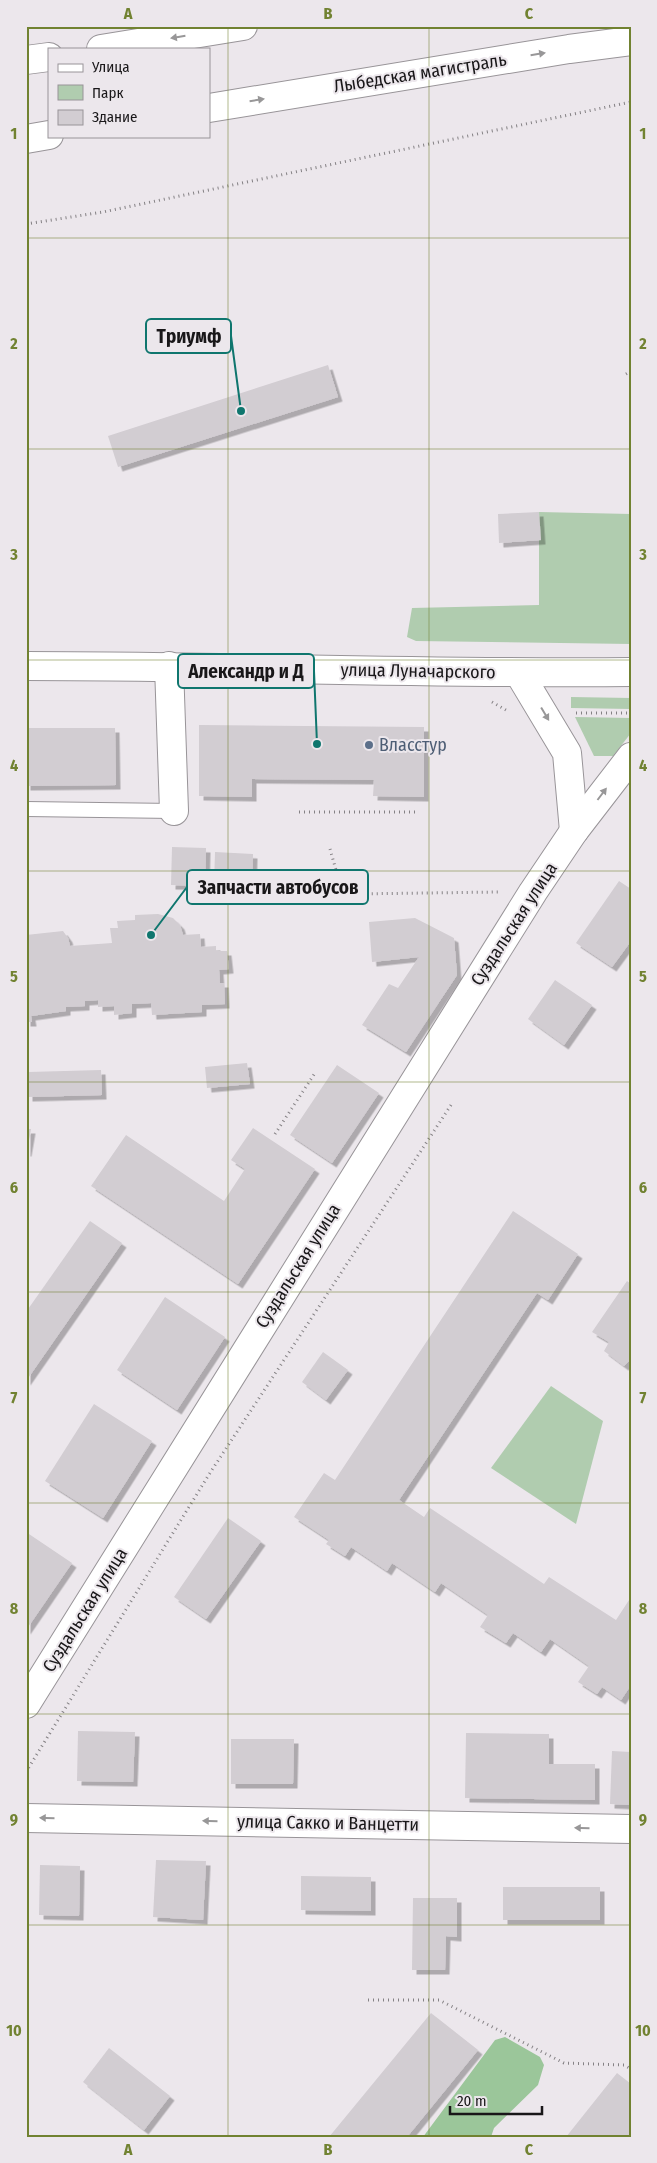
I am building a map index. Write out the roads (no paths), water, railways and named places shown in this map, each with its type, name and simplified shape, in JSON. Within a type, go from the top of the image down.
[{"type":"street","points":[[107,48],[243,26]]},
{"type":"street","name":"Лыбедская магистраль","points":[[210,108],[569,49],[631,41]]},
{"type":"street","points":[[26,60],[48,57]]},
{"type":"street","points":[[26,138],[48,135]]},
{"type":"street","name":"улица Луначарского","points":[[26,666],[169,666],[519,673],[631,672]]},
{"type":"street","points":[[169,666],[174,811]]},
{"type":"street","points":[[519,673],[567,753],[574,831]]},
{"type":"street","name":"Суздальская улица","points":[[26,1704],[533,892],[574,831],[631,757]]},
{"type":"street","name":"улица Сакко и Ванцетти","points":[[26,1818],[631,1829]]},
{"type":"lane","points":[[26,809],[174,811]]},
{"type":"place","name":"Триумф","points":[[241,411]]},
{"type":"place","name":"Александр и Д","points":[[317,744]]},
{"type":"place","name":"Власстур","points":[[369,745]]},
{"type":"place","name":"Запчасти автобусов","points":[[151,935]]}]
